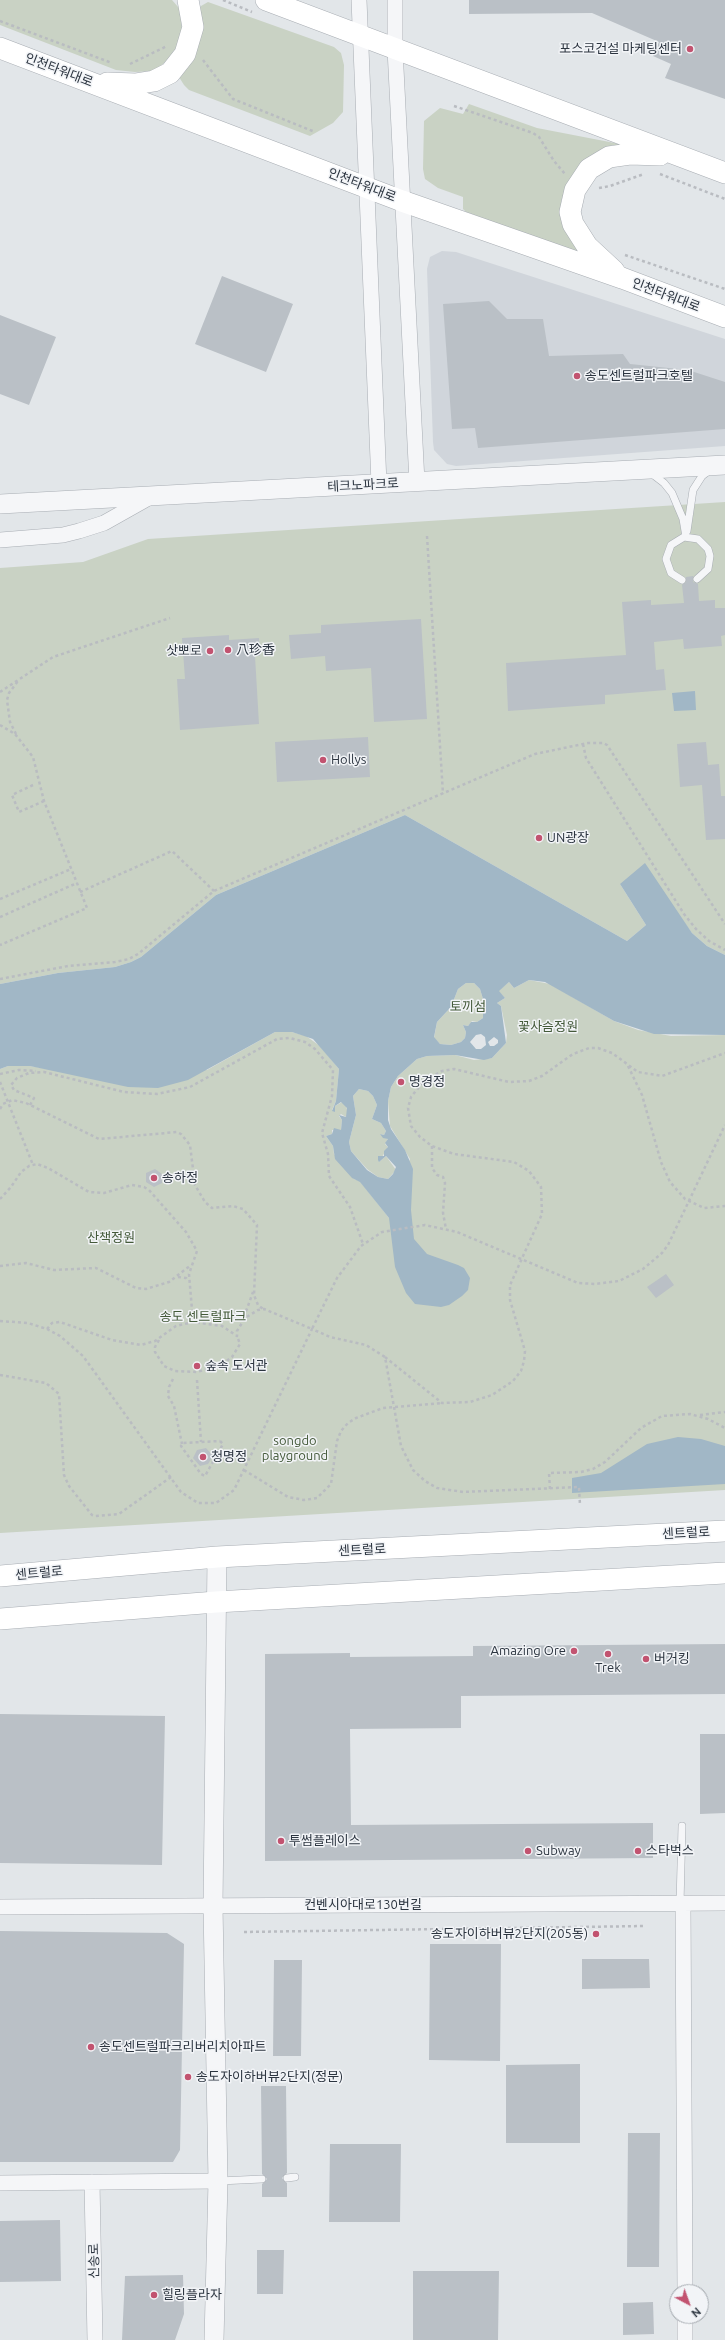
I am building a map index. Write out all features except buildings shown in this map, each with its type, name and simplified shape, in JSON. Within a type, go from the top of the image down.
[{"type":"main road","points":[[92,83],[135,84],[154,81],[170,73],[186,54],[193,27],[188,0]]},
{"type":"main road","points":[[266,0],[725,173]]},
{"type":"main road","name":"인천타워대로","points":[[0,48],[366,186],[402,201],[622,278],[725,317]]},
{"type":"main road","points":[[622,278],[594,254],[580,236],[570,212],[575,190],[589,169],[609,157],[630,154],[677,155]]},
{"type":"main road","name":"센트럴로","points":[[0,1576],[217,1557],[725,1531]]},
{"type":"main road","points":[[0,1619],[216,1602],[725,1573]]},
{"type":"street","points":[[359,0],[379,484]]},
{"type":"street","points":[[394,0],[402,201],[417,482]]},
{"type":"street","name":"테크노파크로","points":[[0,504],[721,465]]},
{"type":"street","points":[[0,540],[63,535],[79,531],[104,523],[152,496]]},
{"type":"street","points":[[214,2340],[218,2181],[213,1906],[217,1557]]},
{"type":"street","points":[[681,1904],[685,2284]]},
{"type":"street","name":"컨벤시아대로130번길","points":[[0,1907],[725,1904]]},
{"type":"street","points":[[0,2183],[218,2181]]},
{"type":"street","name":"신송로","points":[[92,2182],[95,2340]]},
{"type":"street","points":[[685,2324],[685,2340]]},
{"type":"lane","points":[[686,537],[694,490],[702,476],[721,465]]},
{"type":"lane","points":[[642,470],[656,475],[672,493],[683,519],[686,537]]},
{"type":"lane","points":[[682,580],[671,573],[666,559],[671,545],[676,540],[686,537],[698,539],[704,543],[710,556],[708,569],[697,579]]},
{"type":"lane","points":[[681,1904],[682,1826]]},
{"type":"lane","points":[[287,2178],[295,2177]]},
{"type":"lane","points":[[218,2181],[262,2179]]},
{"type":"path","points":[[454,106],[533,133],[539,137],[554,161],[567,176]]},
{"type":"path","points":[[593,187],[610,186],[648,173]]},
{"type":"path","points":[[656,173],[725,198]]},
{"type":"path","points":[[620,254],[725,289]]},
{"type":"path","points":[[427,536],[442,794]]},
{"type":"path","points":[[0,692],[53,657],[170,618]]},
{"type":"path","points":[[0,945],[87,908],[44,801],[34,757],[19,738],[10,722],[7,700],[13,686],[24,676]]},
{"type":"path","points":[[0,725],[19,738]]},
{"type":"path","points":[[0,979],[68,966],[115,962],[129,959],[138,954],[214,891],[535,754],[598,742],[607,746],[725,924]]},
{"type":"path","points":[[583,744],[586,758],[684,914],[705,937],[725,950]]},
{"type":"path","points":[[33,785],[12,795],[19,812],[44,801]]},
{"type":"path","points":[[80,892],[172,851],[214,891]]},
{"type":"path","points":[[0,899],[71,869]]},
{"type":"path","points":[[0,917],[77,883]]},
{"type":"path","points":[[0,1074],[19,1070],[44,1072],[124,1092],[157,1094],[190,1087],[277,1039],[290,1038],[310,1045],[334,1071],[332,1096],[322,1133],[328,1154],[329,1176],[350,1206],[363,1244]]},
{"type":"path","points":[[244,1470],[288,1497],[304,1500],[317,1498],[324,1493],[331,1484],[336,1446],[344,1427],[356,1418],[394,1406],[470,1402],[485,1398],[509,1384],[521,1371],[525,1352],[512,1311],[509,1292],[511,1279],[542,1214],[541,1187],[534,1176],[514,1162],[461,1155],[432,1146],[420,1137],[411,1126],[408,1113],[409,1102],[418,1087],[429,1077],[442,1071],[454,1069],[494,1080],[523,1082],[542,1076],[573,1054],[592,1048],[612,1053],[638,1072],[667,1075],[725,1053]]},
{"type":"path","points":[[628,1066],[642,1095],[665,1172],[675,1189],[690,1201],[704,1208],[725,1206]]},
{"type":"path","points":[[30,1105],[34,1098],[14,1090],[12,1083],[17,1078],[29,1073],[44,1072]]},
{"type":"path","points":[[0,1082],[34,1165]]},
{"type":"path","points":[[0,1109],[7,1102],[17,1100],[99,1139],[177,1132],[181,1134],[190,1145],[195,1185],[205,1202],[212,1208],[233,1206],[243,1209],[253,1218],[257,1225],[254,1285],[250,1304],[240,1325],[237,1336]]},
{"type":"path","points":[[0,1321],[28,1323],[47,1329],[60,1336],[83,1356],[170,1477],[187,1498],[198,1503],[210,1504],[222,1501],[229,1495],[244,1470],[337,1278],[363,1244],[376,1235],[391,1230],[413,1226],[435,1226],[521,1258],[578,1283],[595,1284],[619,1281],[643,1269],[662,1253],[676,1230],[725,1125]]},
{"type":"path","points":[[432,1146],[432,1168],[434,1172],[444,1179],[443,1213],[446,1229]]},
{"type":"path","points":[[0,1199],[11,1187],[21,1172],[34,1165],[48,1168],[89,1192],[104,1193],[132,1185],[144,1187],[149,1190],[167,1209],[194,1244],[197,1254],[191,1265],[188,1283],[193,1322]]},
{"type":"path","points":[[0,1266],[26,1263],[54,1270],[96,1268],[136,1288],[146,1289],[155,1288],[175,1278],[191,1265]]},
{"type":"path","points":[[175,1278],[186,1278],[188,1283]]},
{"type":"path","points":[[254,1285],[256,1302],[264,1309],[330,1337],[366,1345],[385,1357],[442,1403]]},
{"type":"path","points":[[240,1325],[250,1313],[264,1309]]},
{"type":"path","points":[[47,1329],[52,1323],[60,1322],[112,1340],[141,1345],[161,1338],[176,1326],[193,1322],[222,1326],[237,1336],[240,1344],[232,1357],[220,1365],[197,1372],[175,1371],[164,1366],[157,1358],[155,1350],[161,1338]]},
{"type":"path","points":[[385,1357],[404,1455],[418,1477],[432,1485],[463,1492],[580,1487],[580,1505]]},
{"type":"path","points":[[0,1375],[46,1383],[59,1394],[64,1475],[69,1486],[92,1515],[119,1514],[170,1477]]},
{"type":"path","points":[[173,1379],[170,1384],[168,1396],[174,1406],[182,1444],[185,1452],[201,1474],[205,1476],[223,1443],[220,1441],[182,1444]]},
{"type":"path","points":[[197,1380],[201,1442]]},
{"type":"path","points":[[550,1489],[550,1473],[581,1472],[593,1469],[605,1462],[641,1428],[654,1420],[671,1415],[690,1414],[705,1416],[725,1412]]},
{"type":"path","points":[[690,1414],[708,1419],[725,1428]]},
{"type":"path","points":[[244,1932],[645,1926]]},
{"type":"shaded area","points":[[442,251],[456,252],[725,339],[725,446],[456,466],[447,464],[434,450],[433,442],[427,269],[430,257]]},
{"type":"green space","points":[[0,0],[172,0],[179,8],[183,34],[174,54],[155,71],[135,72],[116,70],[0,25]]},
{"type":"green space","points":[[208,2],[334,47],[341,53],[344,65],[343,112],[333,123],[310,136],[189,90],[179,77],[198,12],[201,6]]},
{"type":"green space","points":[[469,104],[537,128],[625,145],[613,145],[603,149],[583,162],[572,176],[565,190],[561,202],[561,213],[586,257],[466,212],[463,209],[463,197],[438,188],[425,179],[423,169],[424,121],[440,108],[463,114]]},
{"type":"green space","points":[[725,502],[725,955],[707,946],[692,933],[676,912],[620,884],[646,925],[627,941],[405,815],[216,895],[141,957],[131,962],[115,967],[58,973],[0,984],[0,568],[83,562],[148,539]]},
{"type":"green space","name":"송도 센트럴파크","points":[[529,980],[550,984],[614,1021],[638,1030],[671,1036],[725,1035],[725,1490],[0,1533],[0,1069],[8,1066],[30,1066],[62,1071],[207,1070],[275,1032],[292,1032],[306,1036],[320,1046],[339,1069],[336,1101],[332,1110],[335,1112],[335,1106],[342,1102],[346,1105],[348,1114],[346,1117],[341,1114],[339,1116],[342,1120],[341,1130],[332,1130],[332,1134],[326,1136],[333,1146],[334,1154],[354,1179],[360,1181],[389,1218],[410,1159],[390,1126],[388,1101],[391,1087],[398,1076],[417,1059],[427,1056],[455,1055],[474,1060],[492,1058],[506,1043],[507,1035],[501,1006],[497,1003],[505,998],[498,991],[509,982],[514,988]]},
{"type":"green space","name":"토끼섬","points":[[466,983],[474,983],[480,989],[483,999],[483,1018],[477,1022],[472,1021],[468,1026],[463,1025],[466,1032],[465,1038],[461,1042],[451,1045],[440,1044],[434,1038],[437,1022],[451,1007],[458,989]]},
{"type":"green space","points":[[359,1089],[368,1091],[373,1096],[377,1105],[372,1119],[381,1123],[386,1131],[384,1135],[380,1134],[388,1139],[385,1144],[388,1147],[379,1162],[386,1156],[396,1170],[388,1179],[378,1177],[367,1169],[351,1151],[349,1142],[356,1115],[353,1096]]},
{"type":"water","points":[[695,691],[696,710],[674,711],[672,693]]},
{"type":"water","points":[[405,815],[627,941],[646,925],[620,884],[645,863],[692,933],[707,946],[725,955],[725,1035],[654,1034],[614,1021],[545,982],[529,980],[514,988],[509,982],[499,991],[505,998],[497,1003],[501,1006],[506,1043],[492,1058],[484,1060],[455,1055],[427,1056],[417,1059],[398,1076],[391,1087],[388,1101],[388,1120],[391,1129],[405,1150],[413,1169],[411,1210],[414,1239],[427,1254],[464,1268],[470,1278],[468,1290],[449,1305],[441,1307],[415,1304],[406,1293],[395,1267],[389,1218],[360,1182],[352,1178],[335,1159],[333,1146],[326,1136],[332,1134],[334,1128],[341,1130],[342,1120],[339,1115],[346,1117],[347,1108],[341,1102],[335,1106],[335,1112],[332,1111],[336,1101],[339,1069],[313,1039],[292,1032],[275,1032],[188,1080],[158,1088],[128,1087],[30,1066],[8,1066],[0,1069],[0,984],[58,973],[115,967],[131,962],[141,957],[216,895]],"holes":[[[466,983],[474,983],[480,989],[483,999],[483,1018],[477,1022],[471,1022],[468,1026],[463,1025],[466,1032],[465,1038],[461,1042],[451,1045],[440,1044],[434,1037],[437,1022],[451,1007],[458,989]],[[481,1034],[485,1037],[486,1045],[481,1049],[476,1049],[470,1042],[476,1035]],[[494,1037],[498,1040],[498,1043],[494,1046],[490,1046],[488,1042]],[[359,1089],[368,1091],[373,1096],[377,1105],[372,1119],[381,1123],[386,1131],[384,1135],[380,1134],[383,1138],[388,1139],[385,1143],[388,1147],[384,1151],[384,1156],[378,1156],[378,1160],[379,1162],[386,1156],[396,1167],[393,1174],[388,1179],[378,1177],[367,1170],[351,1151],[349,1142],[356,1115],[353,1096]]]},
{"type":"water","points":[[678,1437],[701,1439],[725,1446],[725,1484],[572,1493],[572,1478],[601,1473],[647,1444]]},
{"type":"place","name":"포스코건설 마케팅센터","points":[[690,49]]},
{"type":"place","name":"송도센트럴파크호텔","points":[[577,376]]},
{"type":"place","name":"八珍香","points":[[228,650]]},
{"type":"place","name":"삿뽀로","points":[[210,651]]},
{"type":"place","name":"Hollys","points":[[323,760]]},
{"type":"place","name":"UN광장","points":[[539,838]]},
{"type":"place","name":"명경정","points":[[401,1082]]},
{"type":"place","name":"송하정","points":[[154,1178]]},
{"type":"place","name":"숲속 도서관","points":[[197,1366]]},
{"type":"place","name":"청명정","points":[[203,1457]]},
{"type":"place","name":"Amazing Ore","points":[[574,1651]]},
{"type":"place","name":"Trek","points":[[608,1654]]},
{"type":"place","name":"버거킹","points":[[646,1659]]},
{"type":"place","name":"투썸플레이스","points":[[281,1841]]},
{"type":"place","name":"Subway","points":[[528,1851]]},
{"type":"place","name":"스타벅스","points":[[638,1851]]},
{"type":"place","name":"송도자이하버뷰2단지(205동)","points":[[596,1934]]},
{"type":"place","name":"송도센트럴파크리버리치아파트","points":[[91,2047]]},
{"type":"place","name":"송도자이하버뷰2단지(정문)","points":[[188,2077]]},
{"type":"place","name":"힐링플라자","points":[[154,2295]]},
{"type":"park label","name":"꽃사슴정원","points":[[548,1027]]},
{"type":"park label","name":"산책정원","points":[[111,1238]]},
{"type":"park label","name":"songdo playground","points":[[295,1448]]}]
